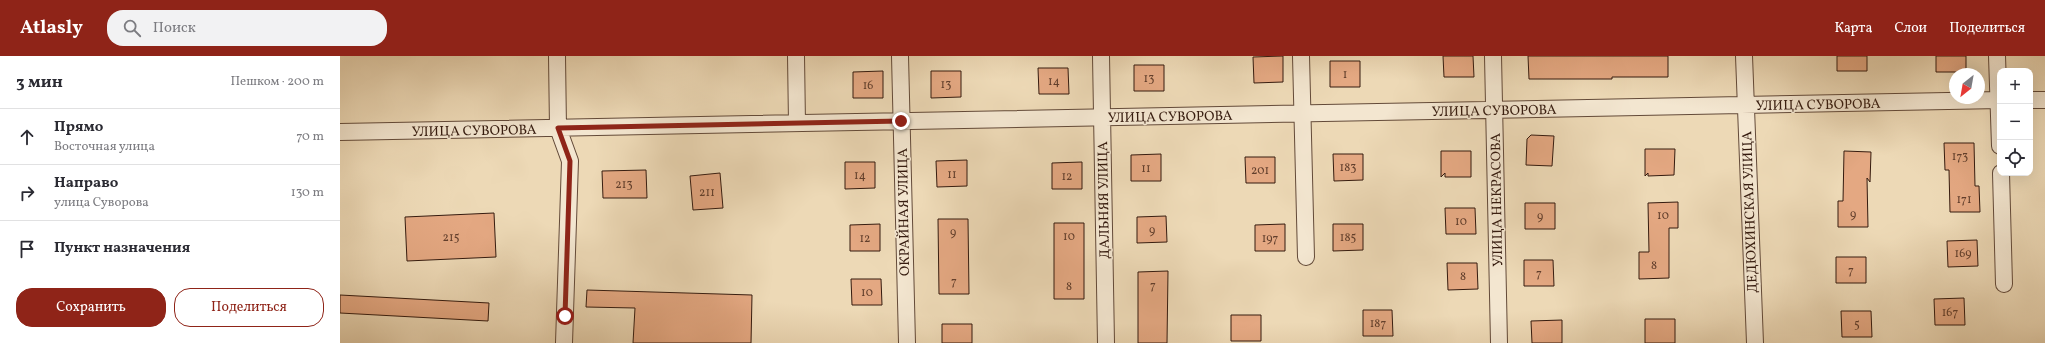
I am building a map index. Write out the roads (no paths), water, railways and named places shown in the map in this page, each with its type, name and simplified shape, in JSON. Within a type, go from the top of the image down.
[{"type":"street","points":[[557,56],[558,128],[570,161],[564,343]]},
{"type":"street","points":[[796,56],[797,123]]},
{"type":"street","name":"ОКРАЙНАЯ УЛИЦА","points":[[900,56],[906,343]]},
{"type":"street","name":"ДАЛЬНЯЯ УЛИЦА","points":[[1101,56],[1106,343]]},
{"type":"street","points":[[1301,56],[1306,257]]},
{"type":"street","name":"УЛИЦА НЕКРАСОВА","points":[[1493,56],[1499,343]]},
{"type":"street","name":"ДЕДЮХИНСКАЯ УЛИЦА","points":[[1744,56],[1755,343]]},
{"type":"street","points":[[1997,56],[1998,68]]},
{"type":"street","name":"УЛИЦА СУВОРОВА","points":[[340,132],[1997,100]]},
{"type":"street","points":[[2033,100],[2045,100]]},
{"type":"street","points":[[1999,104],[2000,140]]},
{"type":"street","points":[[2001,176],[2004,284]]}]
